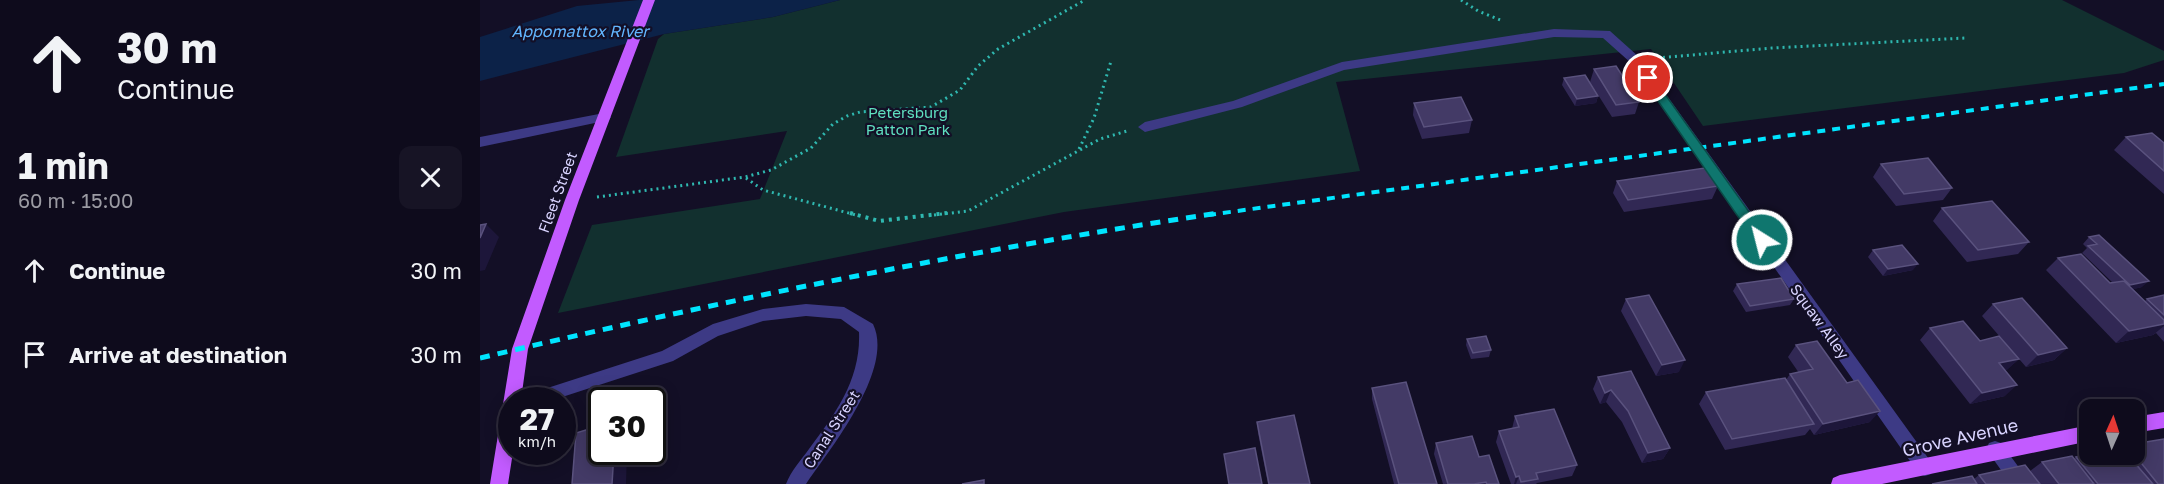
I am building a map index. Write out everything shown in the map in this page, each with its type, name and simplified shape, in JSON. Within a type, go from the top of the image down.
[{"type":"main road","name":"Fleet Street","points":[[514,387],[520,349],[572,200],[649,0]]},
{"type":"main road","points":[[2145,423],[2164,420]]},
{"type":"main road","name":"Grove Avenue","points":[[1840,484],[1925,468],[1995,449],[2079,435]]},
{"type":"main road","name":"Fleet Street","points":[[499,484],[502,465]]},
{"type":"street","name":"Squaw Alley","points":[[1145,127],[1237,104],[1342,66],[1539,36],[1606,34],[1635,60],[1925,468]]},
{"type":"street","points":[[480,142],[604,117]]},
{"type":"street","name":"Canal Street","points":[[572,387],[667,356],[713,331],[763,315],[806,310],[844,313],[867,329],[870,349],[856,396],[795,484]]},
{"type":"street","points":[[1995,449],[2022,484]]},
{"type":"path","points":[[572,200],[745,177],[771,170],[795,159],[811,148],[833,124],[847,116],[860,112],[916,110],[947,99],[998,50],[1085,0]]},
{"type":"path","points":[[1461,0],[1478,11],[1539,36]]},
{"type":"path","points":[[1635,60],[1772,48],[1965,38]]},
{"type":"path","points":[[1079,150],[1094,118],[1111,61]]},
{"type":"path","points":[[745,177],[763,190],[879,221],[968,211],[1100,138],[1145,127]]},
{"type":"green space","name":"Petersburg Patton Park","points":[[840,0],[2062,0],[2164,51],[2164,60],[2124,73],[1703,126],[1651,49],[1336,82],[1360,171],[1064,212],[558,313],[592,225],[760,199],[787,131],[616,157],[658,39],[664,34],[773,17]]},
{"type":"water","name":"Appomattox River","points":[[639,0],[840,0],[773,17],[664,34],[480,81],[480,37],[577,6]]},
{"type":"building","points":[[1616,66],[1639,102],[1616,105],[1594,69]]},
{"type":"building","points":[[1585,75],[1598,96],[1577,99],[1564,78]]},
{"type":"building","points":[[1461,97],[1472,120],[1424,127],[1414,103]]},
{"type":"building","points":[[2152,133],[2164,143],[2164,171],[2126,137]]},
{"type":"building","points":[[1928,158],[1952,188],[1904,194],[1881,164]]},
{"type":"building","points":[[1705,168],[1718,186],[1628,200],[1617,181]]},
{"type":"building","points":[[1992,201],[2029,242],[1978,250],[1942,208]]},
{"type":"building","points":[[486,224],[480,238],[480,225]]},
{"type":"building","points":[[2099,235],[2149,281],[2130,285],[2088,246],[2097,244],[2089,237]]},
{"type":"building","points":[[1902,245],[1918,264],[1888,269],[1873,250]]},
{"type":"building","points":[[2081,254],[2110,283],[2124,281],[2164,320],[2164,324],[2129,331],[2058,258]]},
{"type":"building","points":[[1781,278],[1794,299],[1750,306],[1737,284]]},
{"type":"building","points":[[1649,295],[1685,360],[1662,365],[1626,299]]},
{"type":"building","points":[[2164,295],[2164,315],[2147,299]]},
{"type":"building","points":[[2022,298],[2067,348],[2038,355],[1993,304]]},
{"type":"building","points":[[1963,321],[1980,341],[1999,336],[2019,359],[1999,363],[2017,385],[1982,393],[1930,328]]},
{"type":"building","points":[[1486,336],[1491,350],[1473,353],[1467,339]]},
{"type":"building","points":[[1817,341],[1847,383],[1858,380],[1880,411],[1823,424],[1790,374],[1813,369],[1796,345]]},
{"type":"building","points":[[1631,371],[1670,448],[1648,453],[1628,411],[1611,390],[1605,393],[1598,377]]},
{"type":"building","points":[[1785,378],[1814,424],[1732,439],[1706,392]]},
{"type":"building","points":[[1406,382],[1437,484],[1399,484],[1372,388]]},
{"type":"building","points":[[1554,409],[1577,465],[1536,473],[1538,479],[1521,482],[1519,476],[1516,477],[1499,431],[1519,427],[1515,416]]},
{"type":"building","points":[[1294,415],[1310,484],[1269,484],[1257,422]]},
{"type":"building","points":[[588,429],[588,465],[613,465],[612,484],[572,484],[573,465],[576,465],[576,433]]},
{"type":"building","points":[[1472,436],[1479,457],[1489,455],[1499,484],[1487,484],[1486,482],[1448,484],[1436,443]]},
{"type":"building","points":[[2164,439],[2164,484],[2158,484],[2143,465],[2145,465],[2145,442]]},
{"type":"building","points":[[1255,448],[1262,484],[1229,484],[1224,454]]},
{"type":"building","points":[[2072,456],[2094,484],[2059,484],[2042,462]]},
{"type":"building","points":[[2025,465],[2040,484],[1986,484],[1979,475]]},
{"type":"building","points":[[2083,465],[2137,465],[2153,484],[2098,484]]},
{"type":"building","points":[[1972,476],[1977,484],[1932,484]]},
{"type":"building","points":[[984,480],[984,484],[962,484]]},
{"type":"railway","points":[[1208,215],[2164,84]]},
{"type":"railway","points":[[480,358],[756,296],[1033,243],[1219,213]]},
{"type":"route","points":[[1648,78],[1762,240]]}]
